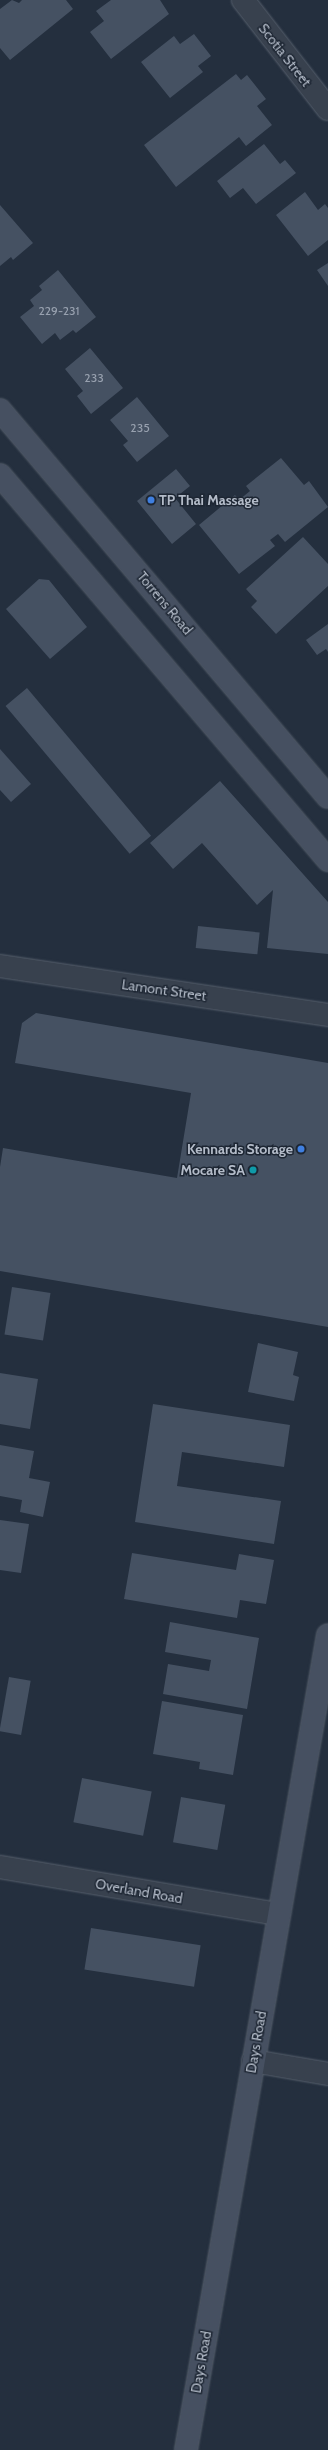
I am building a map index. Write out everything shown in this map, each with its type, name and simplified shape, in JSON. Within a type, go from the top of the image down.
[{"type":"main road","name":"Torrens Road","points":[[0,410],[328,797]]},
{"type":"main road","points":[[0,474],[328,860]]},
{"type":"main road","name":"Days Road","points":[[186,2450],[278,1914],[328,1635]]},
{"type":"street","name":"Scotia Street","points":[[243,0],[328,110]]},
{"type":"street","name":"Lamont Street","points":[[0,966],[328,1015]]},
{"type":"street","name":"Overland Road","points":[[0,1866],[278,1914]]},
{"type":"street","points":[[253,2061],[328,2074]]},
{"type":"building","points":[[12,0],[19,3],[22,0],[66,0],[73,9],[10,60],[0,48],[0,9]]},
{"type":"building","points":[[111,0],[160,0],[169,14],[111,59],[90,32],[104,21],[96,11]]},
{"type":"building","points":[[194,34],[211,56],[198,66],[203,72],[170,98],[141,62],[174,36],[180,44]]},
{"type":"building","points":[[236,74],[241,80],[247,75],[266,99],[257,106],[272,125],[246,146],[239,137],[176,187],[144,145]]},
{"type":"building","points":[[264,144],[280,164],[285,160],[296,173],[256,204],[243,188],[230,198],[217,181]]},
{"type":"building","points":[[305,192],[318,210],[325,204],[328,208],[328,240],[308,256],[276,215]]},
{"type":"building","points":[[0,205],[33,243],[13,260],[11,257],[0,266]]},
{"type":"building","points":[[328,263],[328,286],[317,270]]},
{"type":"building","points":[[58,270],[96,317],[76,333],[73,330],[60,340],[55,333],[42,344],[20,317],[34,306],[30,300],[42,290],[39,286]]},
{"type":"building","points":[[90,348],[123,388],[91,414],[77,396],[83,391],[65,369]]},
{"type":"building","points":[[137,397],[169,436],[137,462],[123,445],[128,441],[110,420]]},
{"type":"building","points":[[281,458],[304,485],[309,481],[328,507],[285,542],[278,534],[270,540],[275,546],[239,574],[199,525],[235,495],[239,500],[250,491],[246,486]]},
{"type":"building","points":[[176,469],[190,486],[175,498],[196,524],[172,544],[137,501]]},
{"type":"building","points":[[303,537],[328,564],[328,586],[276,634],[251,607],[257,601],[246,589]]},
{"type":"building","points":[[39,579],[49,580],[87,627],[50,659],[6,609]]},
{"type":"building","points":[[328,624],[328,652],[326,649],[317,655],[306,640]]},
{"type":"building","points":[[27,688],[151,836],[130,854],[6,706]]},
{"type":"building","points":[[0,749],[31,784],[11,802],[0,790]]},
{"type":"building","points":[[220,781],[328,902],[328,954],[267,948],[273,890],[257,905],[202,843],[173,869],[150,843]]},
{"type":"building","points":[[198,926],[260,932],[257,954],[196,948]]},
{"type":"building","name":"Mocare SA","points":[[36,1013],[328,1063],[328,1327],[0,1271],[0,1167],[3,1148],[177,1178],[191,1093],[15,1063],[22,1023]]},
{"type":"building","points":[[12,1287],[51,1293],[43,1341],[4,1334]]},
{"type":"building","points":[[258,1343],[298,1352],[293,1375],[299,1377],[294,1401],[248,1392]]},
{"type":"building","points":[[0,1373],[38,1379],[30,1429],[0,1424]]},
{"type":"building","points":[[153,1404],[290,1425],[284,1467],[182,1452],[177,1486],[281,1501],[274,1544],[135,1522]]},
{"type":"building","points":[[0,1445],[34,1451],[29,1478],[50,1482],[43,1517],[20,1512],[22,1500],[0,1496]]},
{"type":"building","points":[[0,1520],[29,1524],[21,1573],[0,1570]]},
{"type":"building","points":[[132,1553],[236,1570],[239,1554],[274,1560],[266,1604],[240,1600],[237,1618],[124,1599]]},
{"type":"building","points":[[170,1622],[259,1638],[247,1709],[163,1694],[168,1664],[209,1671],[211,1660],[165,1652]]},
{"type":"building","points":[[9,1677],[31,1681],[21,1735],[0,1731]]},
{"type":"building","points":[[162,1701],[243,1715],[233,1775],[199,1769],[200,1762],[153,1754]]},
{"type":"building","points":[[82,1778],[152,1792],[143,1836],[73,1822]]},
{"type":"building","points":[[181,1797],[225,1805],[217,1850],[173,1842]]},
{"type":"building","points":[[91,1928],[201,1945],[194,1987],[84,1969]]},
{"type":"place","name":"TP Thai Massage","points":[[151,500]]},
{"type":"place","name":"Kennards Storage","points":[[301,1149]]},
{"type":"place","name":"Mocare SA","points":[[253,1170]]}]
